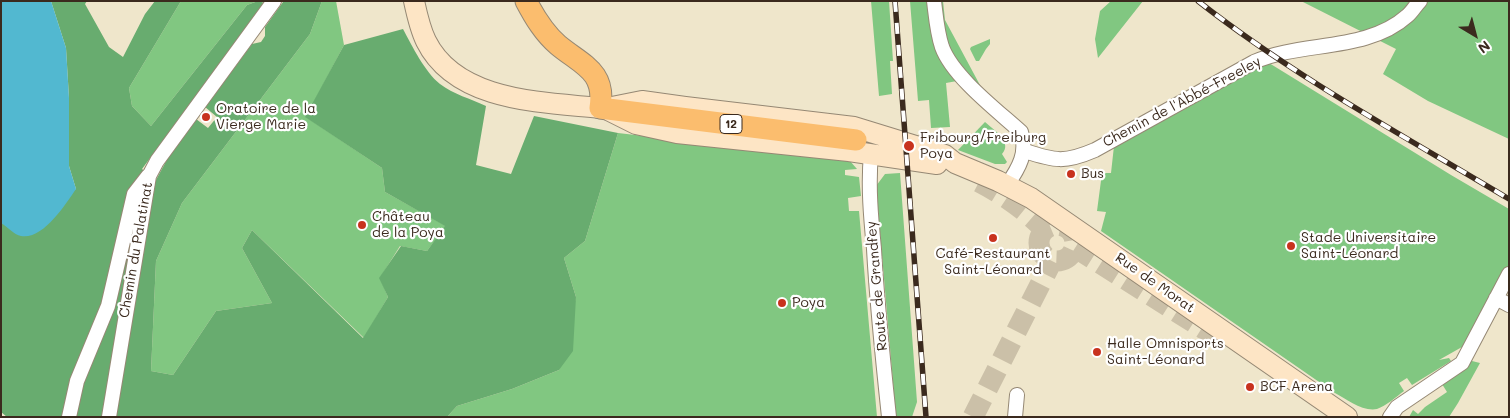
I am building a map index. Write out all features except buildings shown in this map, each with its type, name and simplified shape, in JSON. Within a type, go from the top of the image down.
[{"type":"main road","name":"Rue de Morat","points":[[414,1],[421,28],[436,56],[448,69],[465,80],[497,94],[540,103],[603,108],[642,101],[685,108],[854,127],[943,154],[954,163],[1007,185],[1056,215],[1347,417]]},
{"type":"main road","points":[[526,1],[541,28],[559,45],[580,60],[597,78],[602,94],[603,108]]},
{"type":"main road","name":"Rue de Morat","points":[[603,108],[636,124],[677,134],[871,154],[941,165],[954,163]]},
{"type":"main road","name":"12","points":[[603,108],[856,140]]},
{"type":"street","name":"Chemin du Palatinat","points":[[109,417],[149,176],[157,161],[274,1]]},
{"type":"street","points":[[934,1],[939,34],[943,49],[950,62],[973,88],[1021,132],[1024,141],[1024,151],[1018,167],[1007,185]]},
{"type":"street","name":"Chemin de l'Abbé-Freeley","points":[[1024,151],[1051,159],[1077,157],[1095,150],[1254,62],[1279,53],[1366,38],[1390,28],[1407,16],[1420,1]]},
{"type":"street","name":"Route de Grandfey","points":[[871,154],[869,180],[872,231],[878,316],[889,417]]},
{"type":"street","points":[[70,417],[77,380],[108,306],[134,194],[149,176]]},
{"type":"street","points":[[1390,417],[1397,407],[1462,363],[1509,274]]},
{"type":"street","points":[[1496,298],[1509,305]]},
{"type":"street","points":[[1014,417],[1017,395]]},
{"type":"green space","points":[[51,1],[87,1],[85,4],[109,47],[123,57],[145,14],[155,1],[181,1],[129,88],[132,106],[151,126],[247,5],[258,1],[265,3],[142,169],[156,180],[170,154],[196,119],[208,128],[217,117],[205,107],[252,44],[261,42],[265,36],[265,27],[283,2],[322,1],[310,34],[182,203],[156,261],[151,371],[173,375],[216,311],[272,303],[242,248],[252,230],[363,338],[388,297],[379,278],[401,246],[427,251],[445,226],[385,192],[382,168],[305,117],[344,45],[403,29],[419,58],[434,79],[451,91],[486,106],[476,165],[511,174],[534,116],[618,133],[585,241],[564,258],[576,297],[573,351],[559,370],[512,389],[457,406],[447,417],[7,417],[1,412],[1,223],[76,189],[69,166],[69,98],[66,48]]},
{"type":"green space","points":[[181,1],[258,1],[247,5],[151,126],[132,106],[129,88]]},
{"type":"green space","points":[[322,1],[336,1],[344,45],[306,117],[382,168],[385,192],[446,226],[427,251],[400,246],[380,278],[388,297],[364,338],[252,230],[242,248],[272,303],[216,311],[173,375],[151,371],[156,261],[182,203],[310,34]]},
{"type":"green space","points":[[871,1],[889,1],[893,61],[890,61],[892,94],[879,96]]},
{"type":"green space","points":[[910,1],[929,1],[957,81],[946,83],[950,127],[931,128],[929,100],[918,101]]},
{"type":"green space","points":[[937,1],[943,1],[945,20],[981,87],[961,69],[955,59],[946,38]]},
{"type":"green space","points":[[1111,1],[1143,1],[1098,58],[1095,39],[1100,11]]},
{"type":"green space","points":[[1301,1],[1509,1],[1509,139],[1428,101],[1383,74],[1396,49]]},
{"type":"green space","points":[[990,39],[990,44],[979,61],[976,61],[970,49],[971,47]]},
{"type":"green space","name":"Stade Universitaire Saint-Léonard","points":[[1269,63],[1509,209],[1509,268],[1469,343],[1439,360],[1449,358],[1451,361],[1412,385],[1407,378],[1399,383],[1404,391],[1377,409],[1360,407],[1335,393],[1101,231],[1106,212],[1097,211],[1102,173],[1111,173],[1114,146],[1217,86]]},
{"type":"green space","points":[[985,122],[1004,141],[1005,150],[1002,154],[1007,162],[1005,164],[995,164],[958,150]]},
{"type":"green space","points":[[618,133],[850,161],[857,169],[845,170],[845,175],[859,177],[861,196],[848,198],[849,211],[859,211],[877,417],[447,417],[457,406],[512,389],[559,370],[576,297],[564,258],[585,241]]},
{"type":"green space","points":[[900,173],[917,402],[912,417],[896,417],[876,186],[885,174]]},
{"type":"green space","points":[[1468,360],[1480,363],[1449,417],[1409,417],[1413,410],[1418,414],[1447,392],[1442,384]]},
{"type":"water","points":[[1,1],[51,1],[66,48],[69,98],[69,166],[76,189],[53,220],[37,233],[29,236],[18,235],[1,223]]},
{"type":"tunnel","points":[[856,140],[902,152]]},
{"type":"tunnel","points":[[979,182],[1014,203],[1045,230]]},
{"type":"tunnel","points":[[1057,225],[1064,226],[1070,230],[1074,236],[1075,243],[1074,250],[1070,256],[1064,260],[1057,261],[1050,260],[1044,256],[1040,250],[1039,243],[1040,236],[1044,230],[1050,226],[1057,225]]},
{"type":"tunnel","points":[[1075,248],[1214,336]]},
{"type":"tunnel","points":[[973,417],[1052,261]]},
{"type":"railway","points":[[895,1],[926,417]]},
{"type":"railway","points":[[1198,1],[1235,29],[1311,80],[1509,199]]},
{"type":"place","name":"Oratoire de la Vierge Marie","points":[[206,117]]},
{"type":"place","name":"Fribourg/Freiburg Poya","points":[[909,146]]},
{"type":"place","name":"Bus","points":[[1071,174]]},
{"type":"place","name":"Château de la Poya","points":[[362,225]]},
{"type":"place","name":"Café-Restaurant Saint-Léonard","points":[[993,238]]},
{"type":"place","name":"Stade Universitaire Saint-Léonard","points":[[1291,246]]},
{"type":"place","name":"Poya","points":[[782,303]]},
{"type":"place","name":"Halle Omnisports Saint-Léonard","points":[[1097,352]]},
{"type":"place","name":"BCF Arena","points":[[1250,387]]}]
